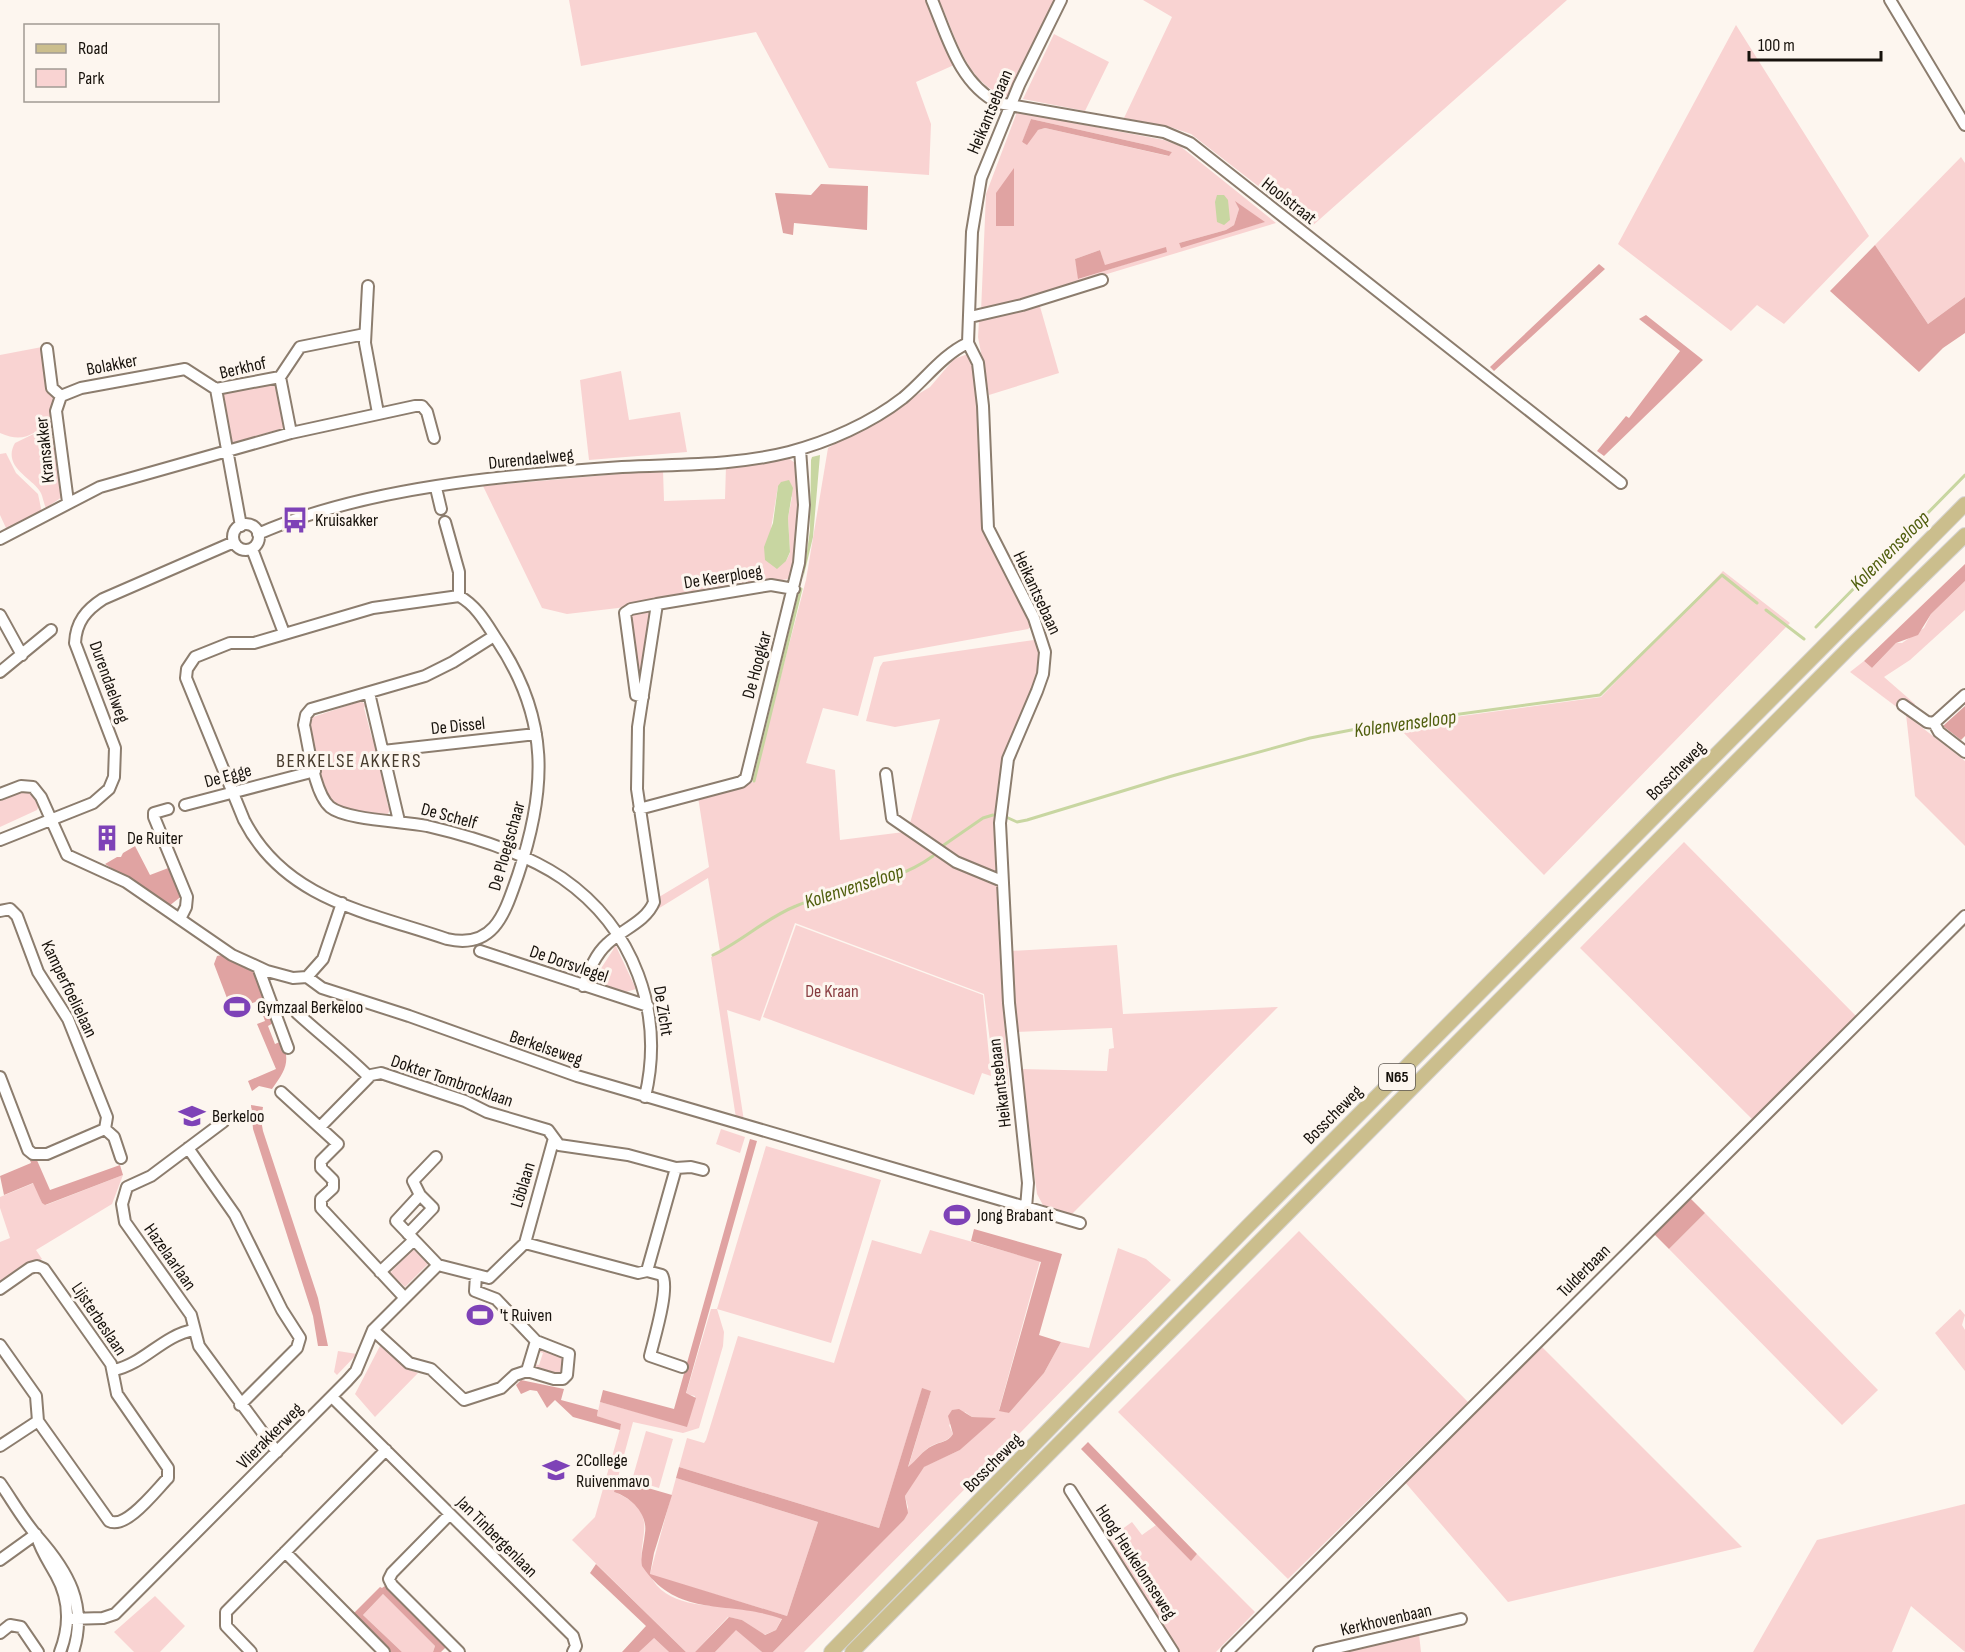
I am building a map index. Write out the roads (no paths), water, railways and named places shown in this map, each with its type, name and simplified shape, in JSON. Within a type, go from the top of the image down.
[{"type":"main road","name":"Bosscheweg","points":[[831,1652],[1255,1219],[1965,504]]},
{"type":"main road","name":"Bosscheweg","points":[[852,1652],[1850,647],[1965,535]]},
{"type":"street","name":"Hoolstraat","points":[[932,0],[959,64],[973,86],[998,103],[1164,132],[1190,143],[1621,483]]},
{"type":"street","name":"Heikantsebaan","points":[[1026,1208],[1028,1183],[1013,1060],[1000,823],[1006,769],[1040,682],[1045,652],[1034,618],[988,528],[983,406],[978,363],[968,343],[976,198],[992,146],[1010,104],[1061,0]]},
{"type":"street","points":[[1890,0],[1965,124]]},
{"type":"street","points":[[970,317],[1022,305],[1102,280]]},
{"type":"street","points":[[368,286],[365,334],[378,413]]},
{"type":"street","points":[[280,377],[300,347],[365,334]]},
{"type":"street","name":"Durendaelweg","points":[[258,534],[353,504],[436,488],[573,471],[704,465],[762,458],[800,449],[828,439],[883,411],[917,386],[948,354],[968,343]]},
{"type":"street","points":[[47,349],[52,388],[61,396]]},
{"type":"street","name":"Bolakker","points":[[61,396],[73,390],[185,369],[216,389]]},
{"type":"street","name":"Berkhof","points":[[226,450],[216,389],[280,377],[291,433]]},
{"type":"street","name":"Kransakker","points":[[61,396],[56,411],[68,502]]},
{"type":"street","points":[[0,539],[100,487],[291,433],[378,413],[422,406],[427,412],[434,438]]},
{"type":"street","name":"De Hoogkar","points":[[639,809],[741,782],[746,778],[768,682],[794,589],[804,505],[800,449]]},
{"type":"street","points":[[226,450],[240,526]]},
{"type":"street","points":[[436,488],[441,509]]},
{"type":"street","points":[[445,522],[459,572],[459,596]]},
{"type":"street","points":[[240,526],[253,526],[258,534],[257,544],[252,549],[240,549],[234,542],[234,531],[240,526]]},
{"type":"street","name":"Durendaelweg","points":[[50,820],[93,803],[109,789],[116,769],[115,748],[77,649],[76,635],[82,617],[92,606],[103,599],[234,542]]},
{"type":"street","points":[[252,549],[284,633]]},
{"type":"street","name":"De Keerploeg","points":[[643,697],[636,695],[625,613],[631,609],[657,604],[771,585],[794,589]]},
{"type":"street","name":"De Ploegschaar","points":[[459,596],[476,608],[525,691],[536,734],[538,794],[523,859],[503,917],[487,934],[473,940],[447,939],[342,903],[301,885],[272,861],[249,830],[189,688],[187,669],[195,657],[203,653],[230,643],[254,643],[284,633],[373,608],[459,596]]},
{"type":"street","points":[[583,986],[593,961],[608,942],[648,913],[654,902],[637,789],[638,727],[657,604]]},
{"type":"street","points":[[0,615],[22,655]]},
{"type":"street","points":[[0,672],[51,630]]},
{"type":"street","points":[[399,821],[369,693],[424,676],[453,662],[494,636]]},
{"type":"street","name":"De Schelf","points":[[369,693],[317,707],[306,715],[304,725],[323,799],[336,811],[351,816],[399,821],[469,837],[523,859]]},
{"type":"street","points":[[1934,723],[1965,695]]},
{"type":"street","points":[[1904,705],[1927,722],[1934,723]]},
{"type":"street","points":[[1934,723],[1939,732],[1965,752]]},
{"type":"street","name":"De Dissel","points":[[383,751],[536,734]]},
{"type":"street","name":"De Egge","points":[[185,805],[315,771]]},
{"type":"street","points":[[886,774],[892,818],[956,862],[1002,881]]},
{"type":"street","name":"Berkelseweg","points":[[0,794],[21,786],[33,787],[41,797],[66,855],[126,882],[232,955],[258,967],[287,977],[307,977],[322,988],[409,1016],[518,1058],[1080,1223]]},
{"type":"street","points":[[168,809],[154,813],[187,897],[186,907],[180,919]]},
{"type":"street","points":[[0,840],[50,820]]},
{"type":"street","name":"De Zicht","points":[[523,859],[560,877],[578,890],[598,909],[635,962],[648,1006],[652,1048],[645,1097]]},
{"type":"street","points":[[307,977],[324,959],[342,903]]},
{"type":"street","name":"Kamperfoelielaan","points":[[0,911],[10,909],[17,916],[39,972],[64,1009],[107,1117],[105,1129],[114,1137],[121,1158]]},
{"type":"street","name":"Tulderbaan","points":[[1227,1652],[1965,916]]},
{"type":"street","name":"De Dorsvlegel","points":[[480,951],[648,1006]]},
{"type":"street","points":[[258,967],[288,1048]]},
{"type":"street","points":[[297,1013],[329,1044],[343,1051],[369,1077]]},
{"type":"street","name":"Dokter Tombrocklaan","points":[[320,1127],[369,1077],[375,1073],[381,1073],[465,1101],[486,1112],[548,1130],[554,1138]]},
{"type":"street","points":[[0,1077],[28,1150],[33,1154],[47,1154],[105,1129]]},
{"type":"street","points":[[282,1092],[338,1144],[321,1161],[321,1168],[333,1180],[333,1188],[321,1199],[321,1209],[404,1297]]},
{"type":"street","name":"Hazelaarlaan","points":[[223,1122],[151,1176],[127,1187],[122,1212],[125,1222],[191,1315],[199,1346],[240,1405],[277,1452]]},
{"type":"street","points":[[554,1138],[559,1144],[567,1147],[628,1155],[676,1168],[691,1167],[703,1170]]},
{"type":"street","name":"Löblaan","points":[[525,1243],[554,1138]]},
{"type":"street","points":[[188,1148],[235,1215],[282,1310],[300,1338],[297,1348],[240,1405]]},
{"type":"street","points":[[380,1272],[433,1208],[420,1195],[413,1181],[436,1158]]},
{"type":"street","points":[[647,1271],[676,1168]]},
{"type":"street","points":[[420,1195],[396,1221],[438,1265],[489,1278],[525,1243],[638,1273],[647,1271],[662,1275],[665,1285],[661,1314],[650,1356],[682,1367]]},
{"type":"street","name":"Vlierakkerweg","points":[[73,1619],[115,1614],[333,1396],[356,1371],[373,1329],[438,1265]]},
{"type":"street","name":"Lijsterbeslaan","points":[[0,1289],[30,1268],[37,1266],[44,1269],[114,1370],[117,1394],[169,1473],[168,1478],[125,1521],[115,1524],[109,1521],[38,1421],[36,1396],[0,1345]]},
{"type":"street","points":[[373,1329],[408,1363],[431,1369],[464,1400],[501,1388],[514,1375],[527,1371],[554,1379],[562,1379],[567,1375],[569,1354],[536,1341],[496,1299],[476,1291],[476,1275]]},
{"type":"street","points":[[114,1370],[134,1364],[177,1334],[194,1330]]},
{"type":"street","points":[[527,1371],[536,1341]]},
{"type":"street","name":"Jan Tinbergenlaan","points":[[333,1396],[573,1636],[576,1646],[573,1652]]},
{"type":"street","points":[[0,1446],[38,1421]]},
{"type":"street","points":[[251,1652],[226,1626],[226,1612],[386,1450]]},
{"type":"street","points":[[0,1483],[36,1535],[40,1549],[62,1588],[73,1619],[73,1652]]},
{"type":"street","name":"Hoog Heukelomseweg","points":[[1070,1490],[1173,1652]]},
{"type":"street","points":[[450,1514],[392,1573],[389,1579],[392,1586],[459,1652]]},
{"type":"street","points":[[0,1560],[36,1535]]},
{"type":"street","points":[[285,1552],[384,1652]]},
{"type":"street","points":[[60,1652],[73,1619]]},
{"type":"street","name":"Kerkhovenbaan","points":[[1319,1652],[1461,1619]]},
{"type":"street","points":[[0,1633],[10,1625],[21,1627],[38,1652]]},
{"type":"waterway","name":"Kolenvenseloop","points":[[1816,627],[1965,475]]},
{"type":"waterway","name":"Kolenvenseloop","points":[[1006,817],[1017,822],[1027,820],[1172,776],[1310,738],[1372,726],[1600,695],[1722,575],[1757,603]]},
{"type":"waterway","points":[[754,781],[801,589]]},
{"type":"waterway","name":"Kolenvenseloop","points":[[1766,610],[1804,639]]},
{"type":"waterway","name":"Kolenvenseloop","points":[[941,847],[983,818],[993,815]]},
{"type":"waterway","name":"Kolenvenseloop","points":[[713,955],[796,906],[901,874],[933,856]]},
{"type":"place","name":"Kruisakker","points":[[295,520]]},
{"type":"place","name":"De Ruiter","points":[[107,838]]},
{"type":"place","name":"Gymzaal Berkeloo","points":[[237,1007]]},
{"type":"place","name":"Berkeloo","points":[[192,1116]]},
{"type":"place","name":"Jong Brabant","points":[[957,1215]]},
{"type":"place","name":"'t Ruiven","points":[[480,1315]]},
{"type":"place","name":"2College Ruivenmavo","points":[[556,1470]]},
{"type":"district","name":"BERKELSE AKKERS","points":[[349,761]]},
{"type":"park label","name":"De Kraan","points":[[832,991]]}]
